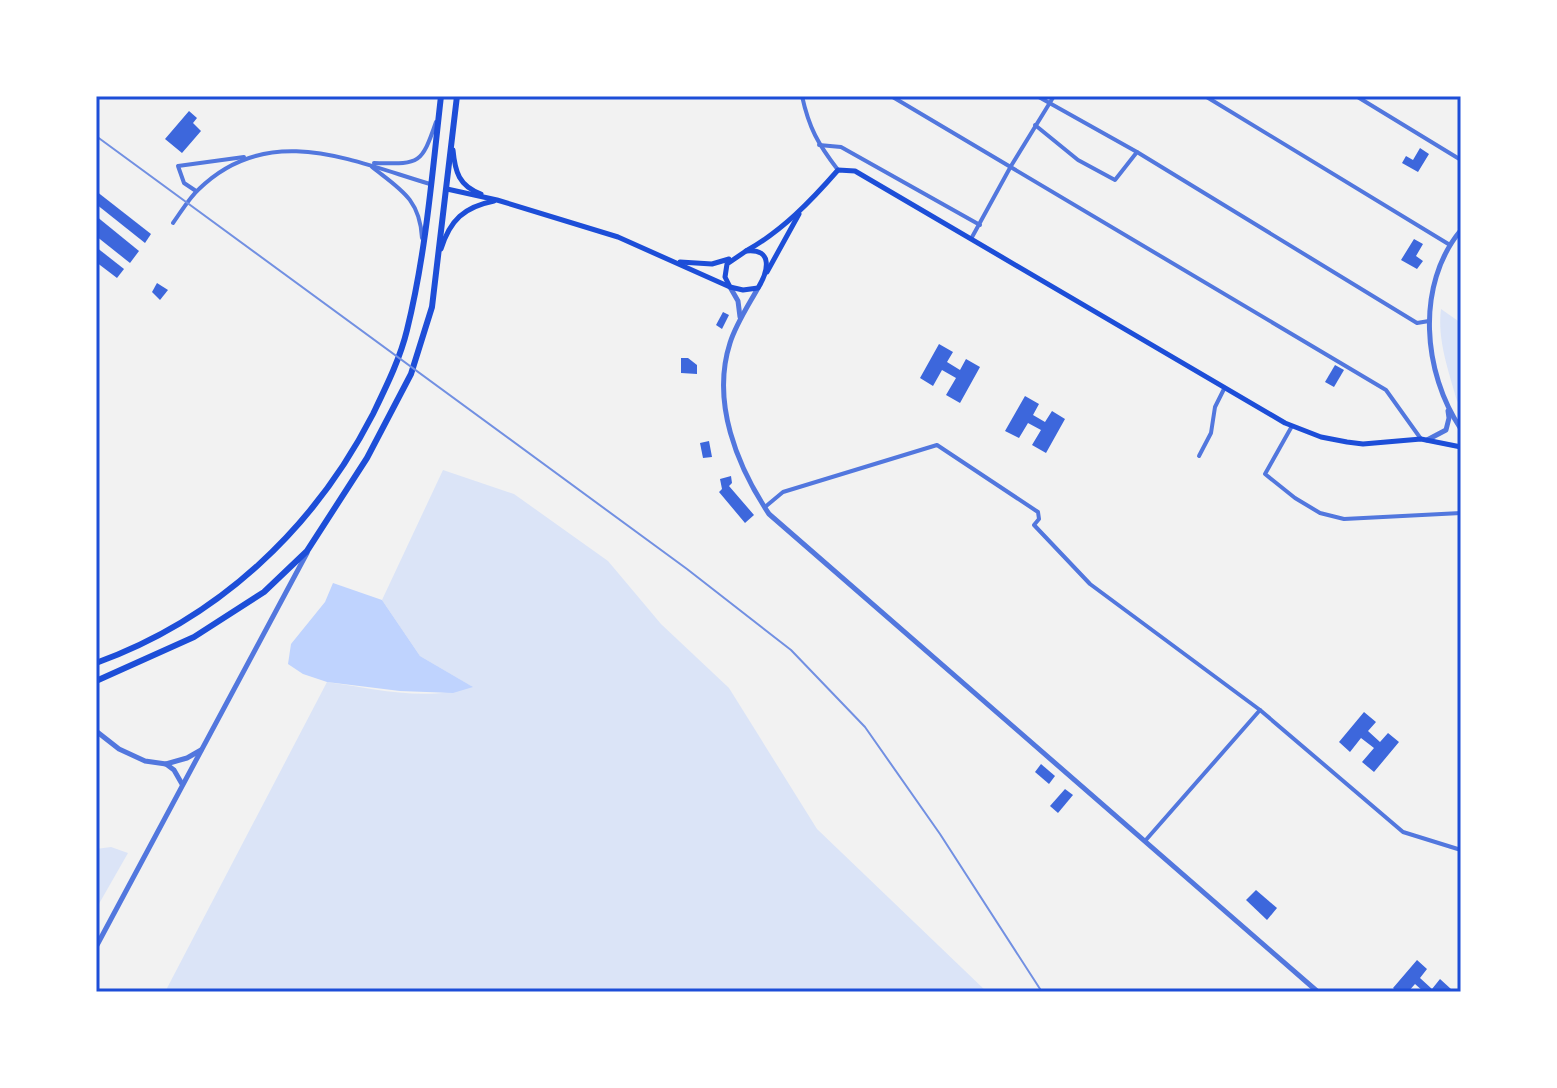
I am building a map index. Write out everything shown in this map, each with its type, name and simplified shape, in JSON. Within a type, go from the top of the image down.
[{"type":"highway","points":[[96,663],[157,637],[221,597],[291,534],[324,494],[359,441],[396,363],[407,332],[423,252],[441,96]]},
{"type":"highway","points":[[96,681],[194,637],[264,592],[307,551],[367,458],[411,374],[432,307],[457,96]]},
{"type":"highway","points":[[432,185],[447,189]]},
{"type":"main road","points":[[452,142],[458,178],[472,191],[618,237],[743,290],[758,288],[801,210]]},
{"type":"main road","points":[[675,262],[712,264],[746,251],[801,210],[838,170],[855,171],[1292,426],[1333,440],[1363,444],[1424,439],[1461,447]]},
{"type":"main road","points":[[447,189],[497,200]]},
{"type":"main road","points":[[440,250],[458,215],[478,204],[497,200]]},
{"type":"main road","points":[[746,251],[755,251],[763,256],[767,274]]},
{"type":"main road","points":[[730,287],[725,271],[733,257]]},
{"type":"street","points":[[802,96],[811,130],[838,170]]},
{"type":"street","points":[[891,96],[1386,390],[1424,439],[1446,430],[1449,418],[1429,342],[1429,321],[1434,283],[1450,245],[1461,230]]},
{"type":"street","points":[[1037,96],[1137,152],[1417,323],[1429,321]]},
{"type":"street","points":[[971,239],[1054,96]]},
{"type":"street","points":[[1205,96],[1450,245]]},
{"type":"street","points":[[1356,96],[1461,160]]},
{"type":"street","points":[[367,163],[408,163],[422,156],[439,112]]},
{"type":"street","points":[[1035,125],[1078,160],[1115,180],[1137,152]]},
{"type":"street","points":[[819,145],[841,147],[980,225]]},
{"type":"street","points":[[196,191],[184,183],[178,166],[282,151],[332,154],[432,185]]},
{"type":"street","points":[[173,223],[196,191],[220,171],[250,157]]},
{"type":"street","points":[[367,163],[403,190],[416,207],[423,252]]},
{"type":"street","points":[[730,287],[738,301],[739,322]]},
{"type":"street","points":[[758,288],[731,338],[725,370],[727,413],[740,460],[765,507],[778,523],[1318,992]]},
{"type":"street","points":[[1199,456],[1211,433],[1215,407],[1224,389]]},
{"type":"street","points":[[1447,402],[1461,429]]},
{"type":"street","points":[[1292,426],[1265,474],[1320,513],[1344,519],[1461,513]]},
{"type":"street","points":[[765,507],[783,492],[937,445],[1038,512],[1039,519],[1034,525],[1090,584],[1260,710],[1403,832],[1461,850]]},
{"type":"street","points":[[96,947],[307,551]]},
{"type":"street","points":[[1144,842],[1260,710]]},
{"type":"street","points":[[96,731],[145,761],[166,764],[187,758],[201,749]]},
{"type":"street","points":[[166,764],[174,770],[182,785]]},
{"type":"shaded area","points":[[1441,309],[1461,323],[1461,405],[1457,401],[1444,356]]},
{"type":"shaded area","points":[[443,470],[514,494],[608,561],[661,624],[729,688],[817,829],[987,992],[165,992],[327,682],[418,694],[454,691],[471,686],[420,656],[382,600]]},
{"type":"shaded area","points":[[111,847],[128,853],[96,909],[96,849]]},
{"type":"water","points":[[333,583],[382,600],[420,656],[473,687],[453,693],[400,691],[327,682],[303,674],[288,664],[291,644],[325,602]]},
{"type":"building","points":[[189,111],[197,118],[193,123],[201,131],[182,153],[165,139]]},
{"type":"building","points":[[1420,148],[1429,154],[1418,172],[1402,163],[1406,156],[1413,160]]},
{"type":"building","points":[[96,191],[151,234],[145,243],[96,204]]},
{"type":"building","points":[[96,216],[139,251],[130,263],[96,236]]},
{"type":"building","points":[[1414,239],[1423,244],[1416,256],[1423,261],[1417,269],[1401,260]]},
{"type":"building","points":[[96,247],[124,269],[117,278],[96,262]]},
{"type":"building","points":[[157,283],[168,290],[160,300],[152,292]]},
{"type":"building","points":[[723,312],[729,315],[722,329],[716,325]]},
{"type":"building","points":[[939,344],[953,352],[947,362],[960,370],[966,359],[980,367],[960,403],[946,395],[956,378],[942,370],[933,386],[920,378]]},
{"type":"building","points":[[681,358],[688,358],[697,365],[697,374],[681,373]]},
{"type":"building","points":[[1335,365],[1344,370],[1334,387],[1325,382]]},
{"type":"building","points":[[1025,396],[1039,404],[1033,415],[1045,422],[1052,411],[1065,419],[1046,453],[1032,445],[1041,430],[1028,423],[1019,438],[1005,431]]},
{"type":"building","points":[[709,441],[712,457],[703,458],[700,443]]},
{"type":"building","points":[[731,476],[729,486],[754,515],[745,523],[719,492],[722,489],[720,479]]},
{"type":"building","points":[[1364,712],[1376,722],[1368,731],[1380,742],[1388,733],[1399,742],[1374,772],[1362,762],[1374,748],[1361,738],[1350,752],[1339,742]]},
{"type":"building","points":[[1041,764],[1055,776],[1049,784],[1035,772]]},
{"type":"building","points":[[1065,789],[1073,795],[1058,813],[1050,806]]},
{"type":"building","points":[[1256,890],[1277,908],[1267,920],[1246,900]]},
{"type":"building","points":[[1417,960],[1427,969],[1420,978],[1432,989],[1440,979],[1451,989],[1449,992],[1424,992],[1415,984],[1408,992],[1397,992],[1393,988]]},
{"type":"railway","points":[[96,136],[687,569],[791,650],[865,727],[940,834],[1042,992]]}]
